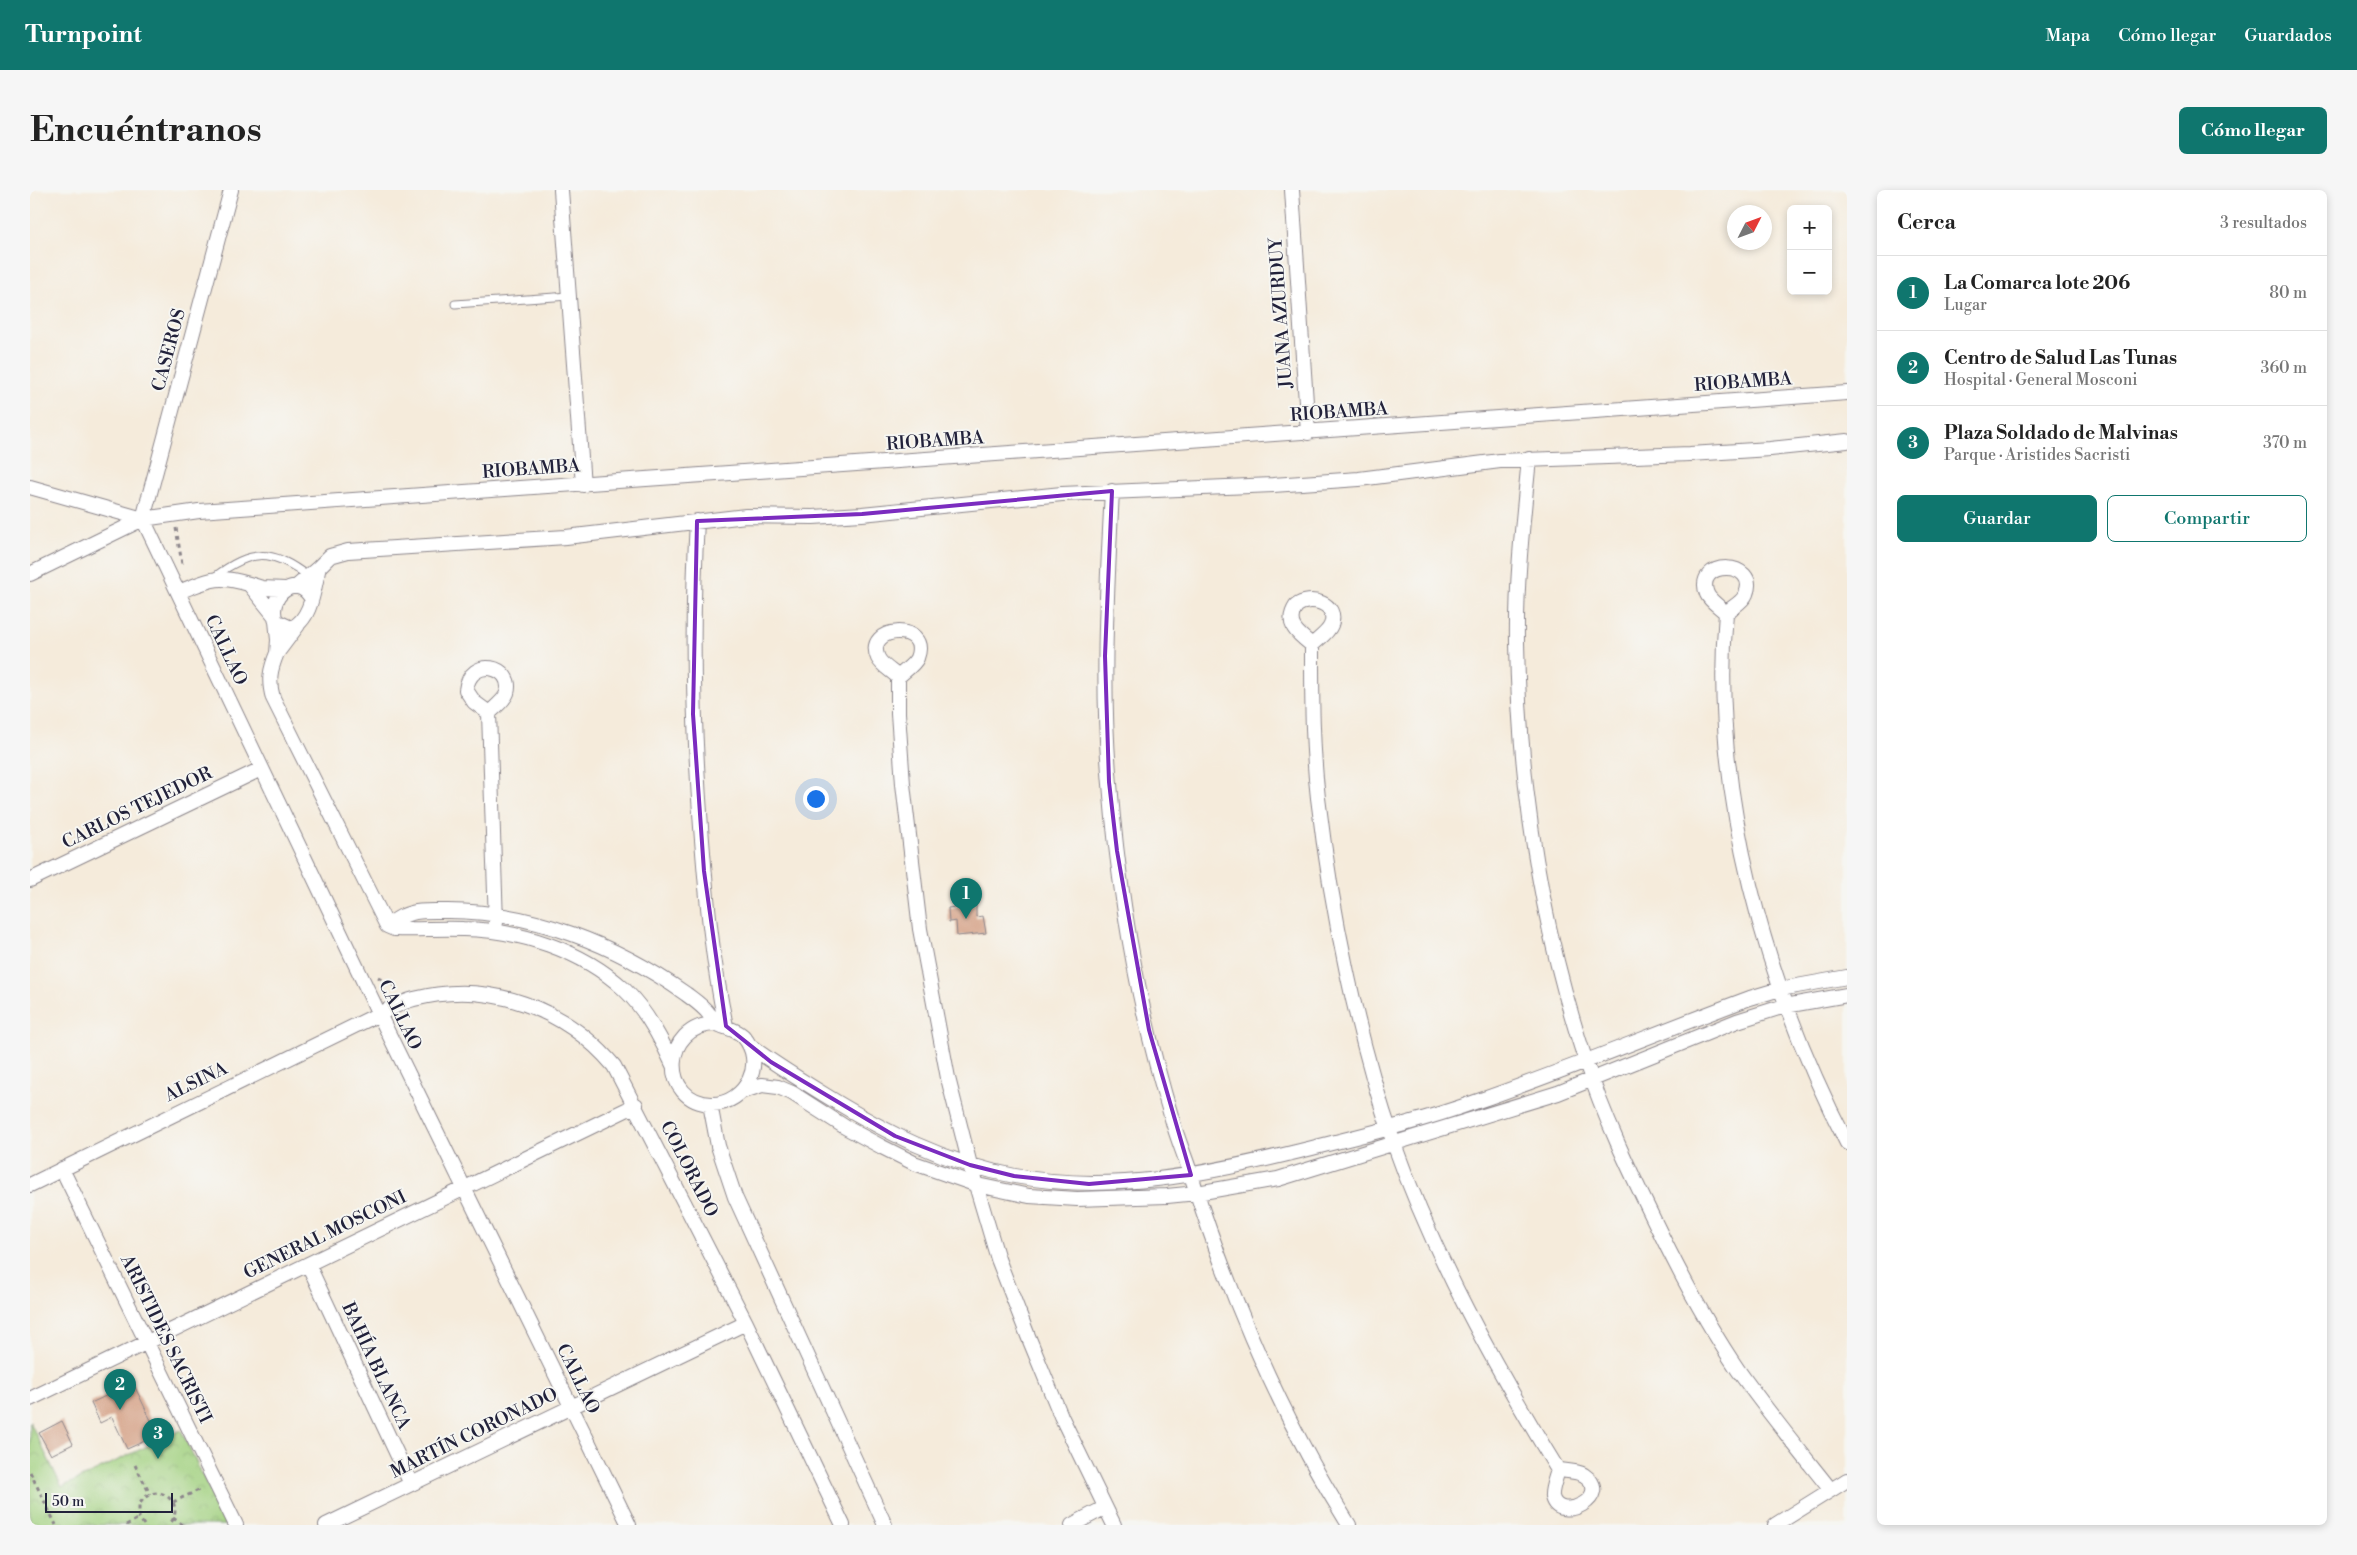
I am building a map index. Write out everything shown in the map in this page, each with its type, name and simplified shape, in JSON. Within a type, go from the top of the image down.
[{"type":"street","name":"CASEROS","points":[[143,519],[231,190]]},
{"type":"street","points":[[561,190],[583,485]]},
{"type":"street","name":"JUANA AZURDUY","points":[[1292,190],[1308,433]]},
{"type":"street","name":"RIOBAMBA","points":[[30,487],[143,519],[199,511],[1847,393]]},
{"type":"street","points":[[277,654],[278,640],[275,602],[291,588],[309,578],[330,556],[348,551],[566,537],[746,516],[813,517],[862,514],[1062,494],[1292,484],[1529,459],[1699,453],[1847,441]]},
{"type":"street","points":[[1529,459],[1519,559],[1517,640],[1523,770],[1530,824],[1549,926],[1561,978],[1591,1078],[1627,1167],[1685,1281],[1738,1370],[1830,1489]]},
{"type":"street","points":[[1112,491],[1105,656],[1109,782],[1117,851],[1135,966],[1149,1030],[1172,1119],[1215,1248],[1280,1400],[1349,1525]]},
{"type":"street","points":[[30,574],[143,519]]},
{"type":"street","name":"CALLAO","points":[[143,519],[378,1014],[629,1525]]},
{"type":"street","points":[[697,521],[693,599],[693,714],[704,871],[722,1025]]},
{"type":"street","points":[[319,567],[304,619],[277,654],[270,670],[268,683],[273,698],[386,926],[394,929],[464,929],[522,937],[552,946],[585,961],[609,977],[638,1005],[663,1044],[678,1081],[687,1095],[698,1101],[710,1104],[722,1103],[762,1085],[778,1087],[792,1093],[845,1127],[914,1163],[977,1185],[1030,1196],[1077,1199],[1197,1193],[1278,1179],[1558,1093],[1591,1078],[1737,1021],[1786,1006],[1847,995]]},
{"type":"street","points":[[178,592],[212,578],[228,578],[268,589],[291,588],[307,592],[311,598]]},
{"type":"street","points":[[249,584],[275,618],[291,628],[298,625]]},
{"type":"street","points":[[1726,613],[1724,688],[1728,744],[1736,809],[1749,875],[1786,1006],[1805,1054],[1847,1143]]},
{"type":"street","points":[[1312,645],[1312,716],[1318,798],[1327,858],[1352,992],[1388,1127],[1426,1221],[1477,1332],[1558,1470]]},
{"type":"street","points":[[898,677],[898,713],[903,784],[920,929],[948,1078],[970,1165],[998,1259],[1028,1336],[1061,1416],[1104,1508],[1114,1525]]},
{"type":"street","points":[[489,713],[496,933]]},
{"type":"street","name":"CARLOS TEJEDOR","points":[[30,880],[261,769]]},
{"type":"street","points":[[386,926],[403,915],[422,912],[496,913],[565,932],[606,947],[686,994],[722,1025],[743,1036],[749,1045],[753,1057],[753,1070],[750,1081],[743,1092]]},
{"type":"street","points":[[749,1045],[771,1062],[895,1136],[942,1156],[1014,1176],[1089,1184],[1151,1180],[1231,1168],[1388,1127],[1473,1103],[1586,1062],[1701,1016],[1780,989],[1847,977]]},
{"type":"street","name":"COLORADO","points":[[378,1014],[414,999],[441,994],[482,993],[516,1000],[555,1016],[598,1047],[614,1066],[636,1105],[746,1323],[843,1525]]},
{"type":"street","name":"ALSINA","points":[[30,1184],[378,1014]]},
{"type":"street","points":[[673,1065],[677,1046],[682,1038],[698,1026],[722,1025]]},
{"type":"street","points":[[710,1104],[718,1146],[735,1197],[885,1525]]},
{"type":"street","name":"GENERAL MOSCONI","points":[[30,1399],[636,1105]]},
{"type":"street","name":"ARISTIDES SACRISTI","points":[[62,1169],[236,1525]]},
{"type":"street","name":"BAHÍA BLANCA","points":[[308,1264],[410,1484]]},
{"type":"street","name":"MARTÍN CORONADO","points":[[326,1525],[746,1323]]},
{"type":"street","points":[[1775,1525],[1847,1480]]},
{"type":"street","points":[[1072,1525],[1104,1508]]},
{"type":"lane","points":[[455,304],[569,296]]},
{"type":"lane","points":[[212,578],[234,562],[258,554],[288,563],[309,578]]},
{"type":"path","points":[[135,1465],[150,1494]]},
{"type":"path","points":[[30,1472],[56,1525]]},
{"type":"path","points":[[173,1502],[215,1482]]},
{"type":"path","points":[[144,1525],[139,1518],[139,1505],[142,1499],[150,1494],[159,1493],[166,1495],[173,1502],[175,1510],[169,1525]]},
{"type":"path","points":[[127,1525],[139,1518]]},
{"type":"path","points":[[173,1518],[183,1525]]},
{"type":"highlighted area","points":[[1112,491],[1105,656],[1109,782],[1117,851],[1149,1030],[1191,1175],[1089,1184],[1014,1176],[970,1165],[895,1136],[771,1062],[726,1026],[704,871],[693,714],[697,521],[862,514]]},
{"type":"green space","points":[[30,1422],[62,1487],[181,1430],[226,1525],[30,1525]]},
{"type":"building","points":[[976,904],[976,917],[983,916],[986,933],[957,936],[956,921],[949,922],[948,908]]},
{"type":"building","points":[[133,1383],[158,1435],[127,1449],[112,1417],[100,1423],[91,1403]]},
{"type":"building","points":[[62,1421],[73,1444],[51,1455],[39,1433]]},
{"type":"place","name":"La Comarca lote 206","points":[[966,919]]},
{"type":"place","name":"Centro de Salud Las Tunas","points":[[120,1410]]},
{"type":"place","name":"Plaza Soldado de Malvinas","points":[[158,1459]]}]
